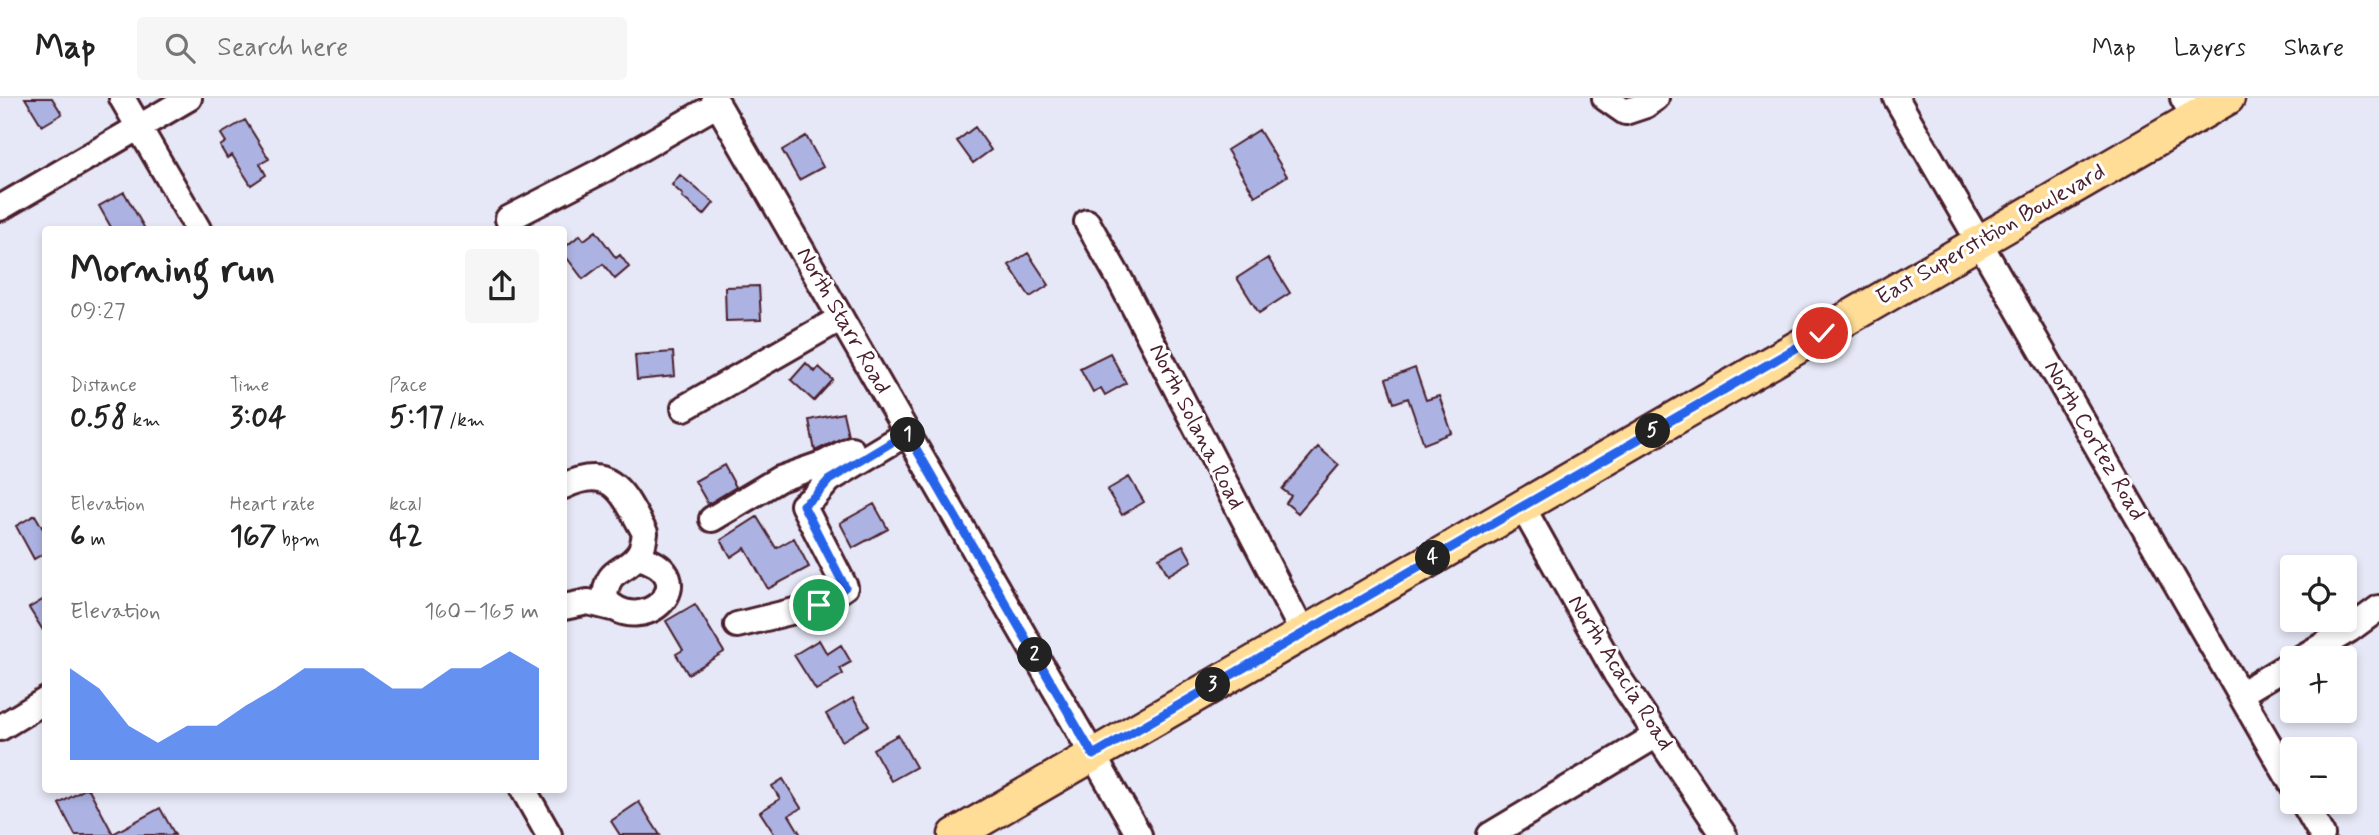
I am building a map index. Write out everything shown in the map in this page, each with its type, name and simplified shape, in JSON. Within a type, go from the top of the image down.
[{"type":"main road","name":"East Superstition Boulevard","points":[[959,834],[1979,242],[2189,108],[2228,98]]},
{"type":"street","points":[[122,98],[196,226]]},
{"type":"street","points":[[0,208],[189,98]]},
{"type":"street","points":[[1605,98],[1625,112],[1656,98]]},
{"type":"street","name":"North Cortez Road","points":[[1896,98],[2280,763]]},
{"type":"street","points":[[508,219],[603,170],[716,101]]},
{"type":"street","name":"North Starr Road","points":[[716,101],[1139,835]]},
{"type":"street","name":"North Solana Road","points":[[1087,222],[1120,280],[1303,633]]},
{"type":"street","points":[[684,408],[841,318]]},
{"type":"street","points":[[712,519],[779,479],[825,463],[904,427]]},
{"type":"street","points":[[737,625],[819,605],[845,587],[803,505],[829,480],[904,427]]},
{"type":"street","points":[[567,484],[599,477],[611,481],[620,490],[645,533],[638,557],[612,575],[605,587],[605,599],[612,608]]},
{"type":"street","name":"North Acacia Road","points":[[1522,506],[1616,674],[1720,834]]},
{"type":"street","points":[[567,606],[588,602],[633,613],[658,606],[666,598],[669,589],[666,577],[655,562],[638,557]]},
{"type":"street","points":[[2322,646],[2379,608]]},
{"type":"street","points":[[2240,694],[2280,670]]},
{"type":"street","points":[[0,728],[42,702]]},
{"type":"street","points":[[1490,835],[1657,735]]},
{"type":"street","points":[[525,793],[549,835]]},
{"type":"street","points":[[2310,814],[2322,835]]},
{"type":"building","points":[[25,98],[52,98],[62,114],[42,126]]},
{"type":"building","points":[[245,120],[269,159],[260,164],[266,175],[251,185],[232,155],[227,158],[220,146],[226,142],[221,134]]},
{"type":"building","points":[[975,127],[991,150],[973,163],[957,141]]},
{"type":"building","points":[[1259,130],[1287,176],[1255,196],[1227,150]]},
{"type":"building","points":[[806,136],[823,167],[799,180],[782,150]]},
{"type":"building","points":[[680,175],[714,203],[704,215],[672,185]]},
{"type":"building","points":[[124,192],[143,226],[110,226],[99,206]]},
{"type":"building","points":[[596,231],[616,258],[620,255],[629,267],[615,279],[603,264],[583,279],[567,258],[567,246],[580,235],[584,240]]},
{"type":"building","points":[[1028,253],[1049,285],[1030,297],[1009,265]]},
{"type":"building","points":[[1268,258],[1290,293],[1259,313],[1237,278]]},
{"type":"building","points":[[759,286],[761,320],[726,321],[725,287]]},
{"type":"building","points":[[673,352],[675,376],[637,380],[635,355]]},
{"type":"building","points":[[1110,353],[1126,383],[1105,395],[1101,388],[1093,392],[1080,368]]},
{"type":"building","points":[[806,363],[815,372],[819,367],[833,380],[814,401],[791,380]]},
{"type":"building","points":[[1415,368],[1426,400],[1439,396],[1452,433],[1424,444],[1408,398],[1394,403],[1386,379]]},
{"type":"building","points":[[843,413],[848,435],[815,451],[809,420]]},
{"type":"building","points":[[1318,447],[1339,465],[1298,513],[1286,503],[1291,496],[1282,489]]},
{"type":"building","points":[[724,465],[736,487],[708,504],[695,481]]},
{"type":"building","points":[[1129,477],[1144,502],[1122,515],[1107,490]]},
{"type":"building","points":[[874,504],[888,529],[853,548],[840,523]]},
{"type":"building","points":[[35,515],[42,527],[42,554],[34,559],[16,526]]},
{"type":"building","points":[[757,517],[776,548],[794,538],[809,567],[768,589],[745,548],[731,557],[721,540]]},
{"type":"building","points":[[1183,545],[1192,561],[1168,575],[1159,558]]},
{"type":"building","points":[[42,600],[42,629],[29,608]]},
{"type":"building","points":[[695,604],[724,652],[688,674],[676,654],[683,650],[666,621]]},
{"type":"building","points":[[819,640],[827,654],[841,645],[851,662],[840,668],[843,674],[816,690],[794,655]]},
{"type":"building","points":[[853,698],[869,725],[842,741],[826,714]]},
{"type":"building","points":[[898,735],[916,767],[891,781],[873,749]]},
{"type":"building","points":[[783,779],[801,808],[789,815],[801,835],[775,835],[760,812],[780,799],[772,786]]},
{"type":"building","points":[[78,793],[91,793],[113,834],[160,808],[175,835],[75,835],[59,804]]},
{"type":"building","points":[[639,802],[660,835],[620,835],[611,821]]},
{"type":"route","points":[[819,605],[845,587],[803,505],[829,480],[907,433],[1093,755],[1822,333]]}]
